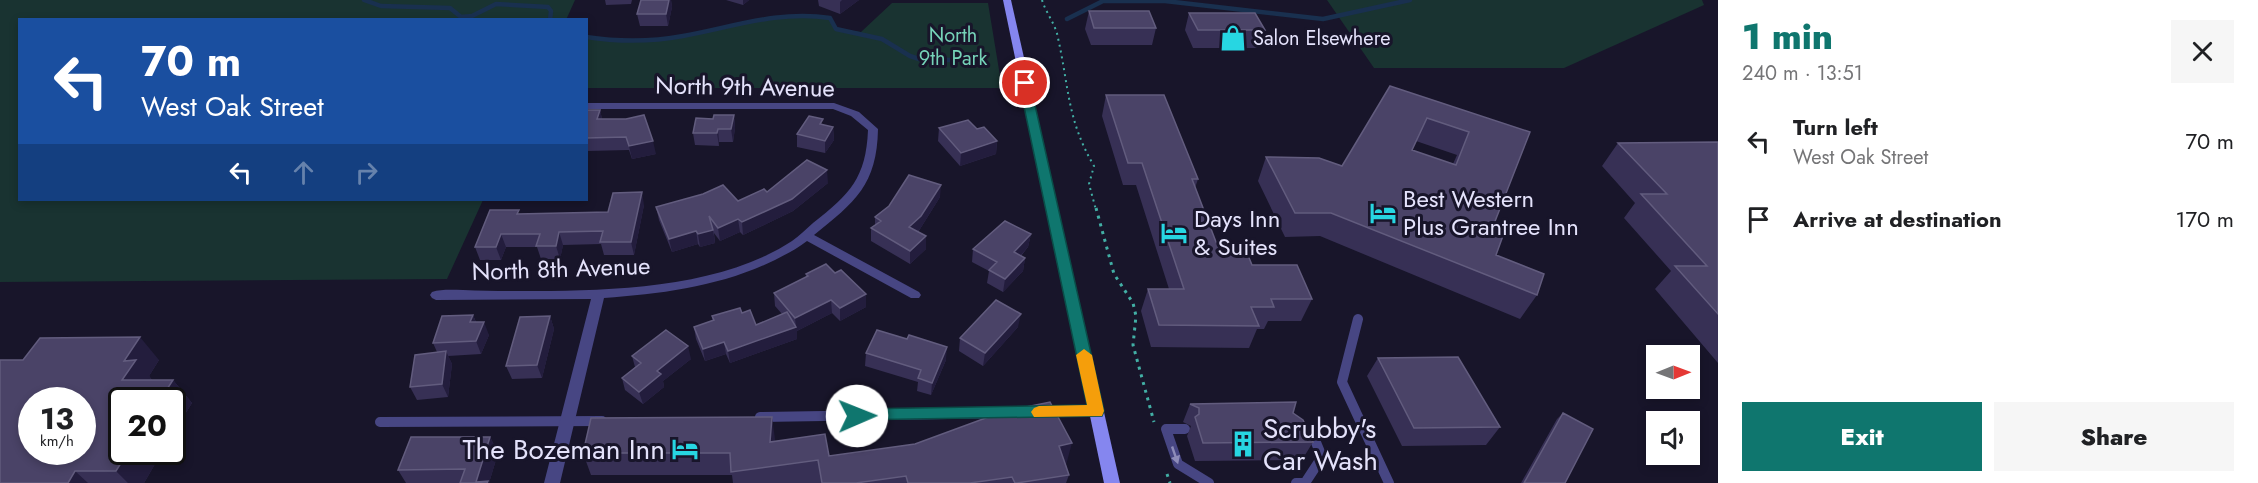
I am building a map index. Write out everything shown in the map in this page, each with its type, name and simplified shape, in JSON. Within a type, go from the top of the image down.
[{"type":"main road","points":[[1007,0],[1112,483]]},
{"type":"street","name":"North 9th Avenue","points":[[588,106],[834,106],[855,114],[873,129],[873,157],[865,178],[808,237]]},
{"type":"street","name":"North 8th Avenue","points":[[436,295],[599,294],[664,287],[740,271],[794,247],[808,237]]},
{"type":"street","points":[[808,237],[915,295]]},
{"type":"street","points":[[552,483],[599,294]]},
{"type":"lane","points":[[1358,319],[1342,382],[1389,483]]},
{"type":"lane","points":[[1036,412],[1096,411]]},
{"type":"lane","points":[[752,418],[1024,413]]},
{"type":"lane","points":[[380,422],[613,420]]},
{"type":"lane","points":[[1185,429],[1166,429],[1178,464],[1209,483]]},
{"type":"lane","points":[[1290,429],[1308,433],[1318,442],[1322,457],[1305,483],[1296,483]]},
{"type":"path","points":[[1042,0],[1047,16],[1058,35],[1066,94],[1081,144],[1094,166],[1089,184],[1113,274],[1133,303],[1136,316],[1133,345],[1142,378]]},
{"type":"green space","points":[[0,0],[575,0],[567,18],[18,18],[18,201],[483,201],[447,279],[0,282]]},
{"type":"green space","points":[[1327,0],[1702,0],[1704,5],[1564,68],[1374,68]]},
{"type":"green space","name":"North 9th Park","points":[[892,3],[988,3],[1002,88],[588,88],[588,37],[628,41],[656,40],[763,18],[796,15],[830,18],[836,29],[861,32]]},
{"type":"building","points":[[641,0],[669,0],[666,14],[637,14]]},
{"type":"building","points":[[1089,11],[1149,11],[1156,28],[1094,28]]},
{"type":"building","points":[[1189,13],[1255,13],[1265,30],[1198,30]]},
{"type":"building","name":"Best Western Plus Grantree Inn","points":[[1390,86],[1530,132],[1492,229],[1504,233],[1496,255],[1544,274],[1537,295],[1331,213],[1295,213],[1266,157],[1319,158],[1342,166]],"holes":[[[1427,118],[1469,132],[1456,165],[1412,150]]]},
{"type":"building","name":"Days Inn & Suites","points":[[1106,95],[1164,95],[1198,179],[1192,179],[1216,242],[1243,243],[1252,265],[1297,265],[1312,299],[1271,299],[1274,307],[1251,307],[1259,326],[1159,325],[1148,289],[1184,289],[1142,163],[1128,163]]},
{"type":"building","points":[[588,110],[600,110],[597,119],[626,119],[644,115],[653,141],[629,146],[626,137],[588,138]]},
{"type":"building","points":[[714,115],[734,115],[731,129],[718,129],[717,133],[693,133],[696,118],[713,119]]},
{"type":"building","points":[[809,116],[823,119],[820,124],[833,127],[825,141],[797,134]]},
{"type":"building","points":[[968,120],[977,129],[984,127],[997,141],[961,153],[939,128]]},
{"type":"building","points":[[1718,142],[1718,314],[1675,266],[1707,266],[1641,194],[1667,194],[1618,143]]},
{"type":"building","points":[[807,160],[827,170],[792,199],[742,222],[738,219],[718,228],[709,216],[713,230],[698,234],[696,231],[669,239],[656,207],[703,194],[723,185],[738,201],[764,189],[767,192]]},
{"type":"building","points":[[909,175],[941,185],[921,216],[909,227],[926,236],[910,251],[871,228],[881,221],[875,217],[889,206]]},
{"type":"building","points":[[642,192],[631,242],[600,242],[603,231],[559,232],[556,246],[536,246],[540,234],[501,234],[496,247],[475,247],[490,210],[519,210],[517,214],[608,212],[613,193]]},
{"type":"building","points":[[1005,221],[1031,234],[1014,252],[1025,258],[1005,279],[989,270],[997,262],[973,249]]},
{"type":"building","points":[[826,264],[835,273],[841,270],[866,294],[840,308],[831,300],[795,318],[774,293]]},
{"type":"building","points":[[996,300],[1021,314],[985,353],[960,338]]},
{"type":"building","points":[[740,308],[742,313],[750,310],[756,325],[787,312],[796,327],[728,351],[724,342],[703,349],[694,327],[714,320],[712,316]]},
{"type":"building","points":[[473,315],[470,322],[484,322],[476,341],[433,343],[442,316]]},
{"type":"building","points":[[550,316],[537,365],[506,366],[520,317]]},
{"type":"building","points":[[666,330],[688,346],[657,371],[661,374],[639,392],[622,378],[641,363],[632,356]]},
{"type":"building","points":[[877,330],[907,339],[909,335],[947,347],[932,383],[918,378],[921,370],[866,353]]},
{"type":"building","points":[[140,337],[124,361],[136,360],[122,380],[173,380],[168,387],[108,387],[108,465],[120,465],[116,471],[75,471],[68,483],[0,483],[0,360],[23,360],[40,338]]},
{"type":"building","points":[[446,351],[442,384],[410,387],[415,355]]},
{"type":"building","points":[[1458,357],[1500,427],[1414,428],[1378,358]]},
{"type":"building","points":[[1050,402],[1072,443],[1059,446],[1069,475],[1017,483],[1012,477],[970,483],[908,483],[906,476],[856,483],[822,483],[818,460],[731,472],[730,453],[583,453],[591,418],[772,417],[770,442],[825,434],[829,456],[915,444],[1002,412]]},
{"type":"building","points":[[1296,402],[1293,413],[1303,420],[1313,442],[1203,443],[1195,417],[1199,414],[1199,408],[1190,404]]},
{"type":"building","points":[[1563,413],[1593,429],[1565,483],[1524,483]]},
{"type":"building","points":[[411,437],[490,437],[476,482],[488,481],[487,483],[460,483],[465,469],[398,470]]},
{"type":"waterway","points":[[364,0],[381,6],[450,8],[461,17],[472,16],[496,4],[548,7],[551,11],[550,18]]},
{"type":"waterway","points":[[1067,19],[1103,1],[1165,1],[1323,19],[1410,0]]},
{"type":"waterway","points":[[588,37],[611,40],[659,39],[774,18],[811,16],[830,18],[836,29],[882,39],[910,56],[925,61],[971,59]]},
{"type":"slow traffic","points":[[1039,412],[1096,411],[1084,355]]},
{"type":"place","name":"Salon Elsewhere","points":[[1233,38]]},
{"type":"place","name":"Best Western Plus Grantree Inn","points":[[1383,213]]},
{"type":"place","name":"Days Inn & Suites","points":[[1174,233]]},
{"type":"place","name":"Scrubby's Car Wash","points":[[1243,444]]},
{"type":"place","name":"The Bozeman Inn","points":[[685,449]]},
{"type":"route","points":[[857,416],[1096,411],[1025,83]]}]
